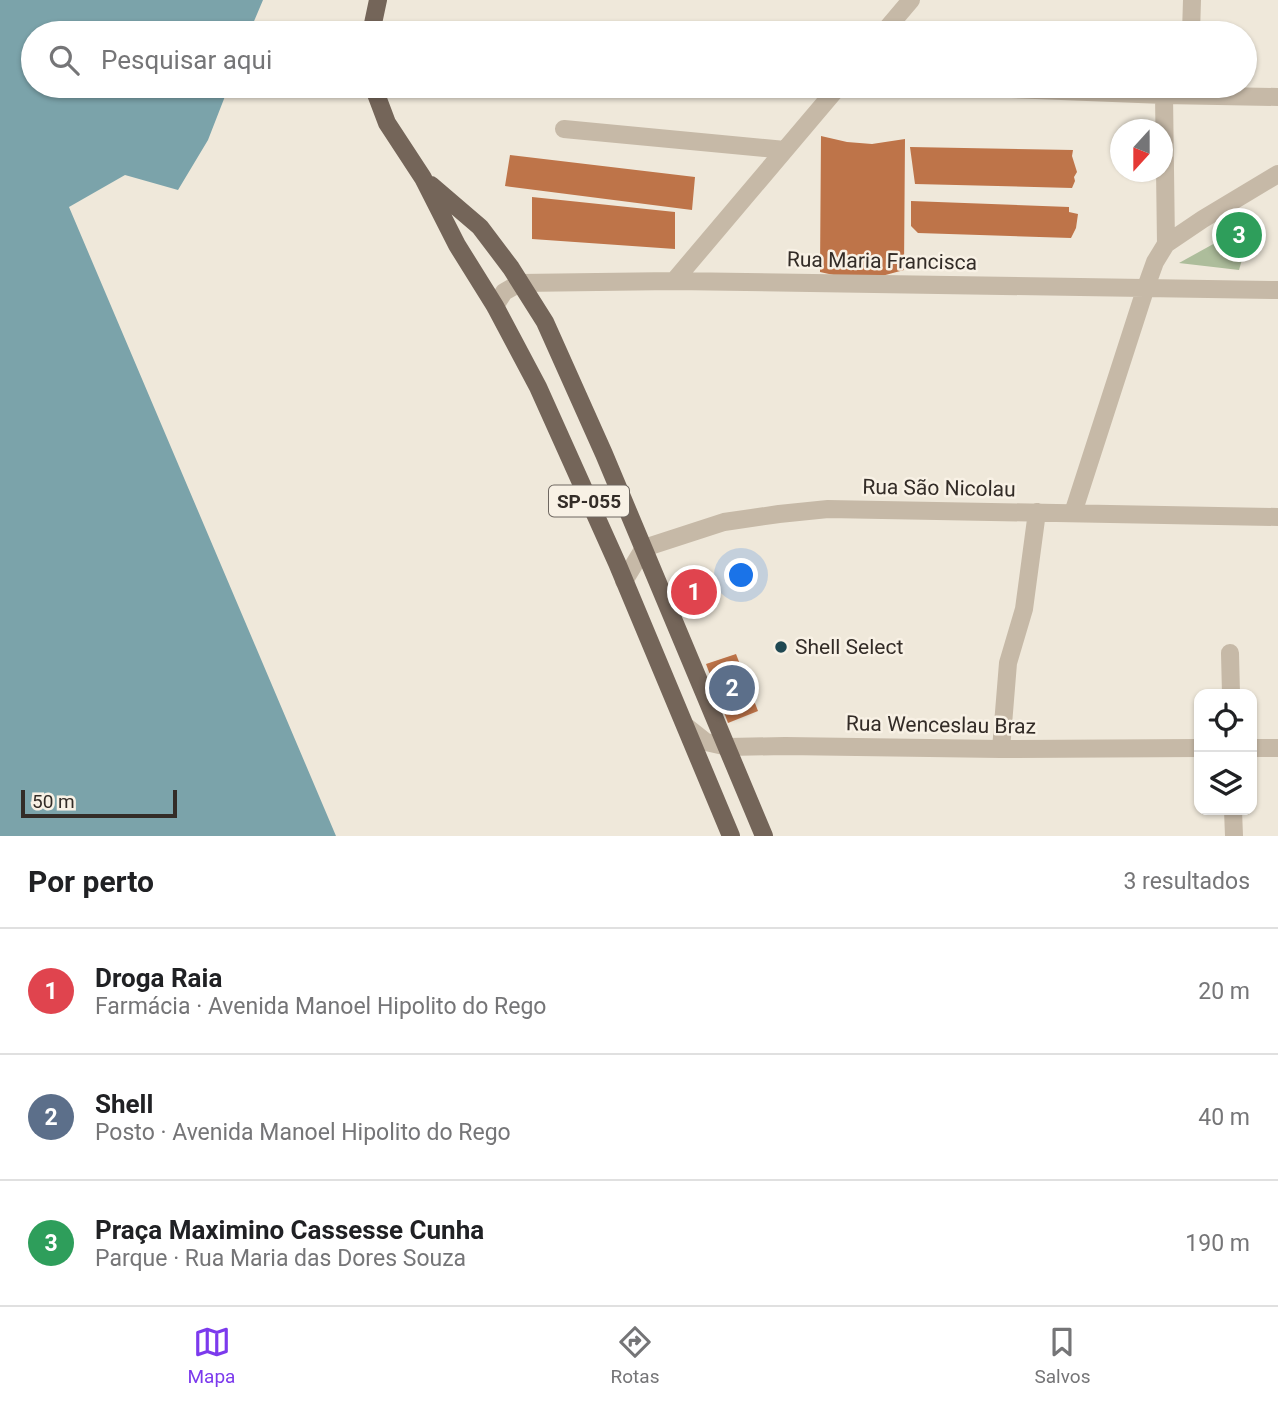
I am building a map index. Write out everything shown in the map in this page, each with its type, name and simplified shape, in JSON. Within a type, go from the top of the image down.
[{"type":"main road","points":[[374,21],[378,0]]},
{"type":"main road","name":"SP-055","points":[[378,98],[387,123],[423,178],[457,245],[495,306],[538,387],[687,727],[731,836]]},
{"type":"main road","name":"SP-055","points":[[423,178],[480,227],[511,268],[545,323],[644,548],[764,836]]},
{"type":"street","points":[[893,21],[911,0]]},
{"type":"street","points":[[1191,21],[1192,0]]},
{"type":"street","points":[[1257,95],[1278,97]]},
{"type":"street","points":[[674,281],[829,98]]},
{"type":"street","points":[[1164,98],[1166,244]]},
{"type":"street","points":[[564,129],[785,150]]},
{"type":"street","points":[[1073,513],[1155,262],[1166,244],[1278,174]]},
{"type":"street","name":"Rua Maria Francisca","points":[[520,283],[674,281],[1278,290]]},
{"type":"street","points":[[495,306],[504,292],[520,283]]},
{"type":"street","name":"Rua São Nicolau","points":[[644,548],[724,522],[828,509],[1278,517]]},
{"type":"street","points":[[1001,749],[1008,663],[1024,609],[1037,512]]},
{"type":"street","points":[[624,581],[644,548]]},
{"type":"street","points":[[1230,653],[1231,689]]},
{"type":"street","name":"Rua Wenceslau Braz","points":[[687,727],[706,742],[728,747],[1194,748]]},
{"type":"street","points":[[1257,748],[1278,748]]},
{"type":"street","points":[[1233,815],[1234,836]]},
{"type":"green space","points":[[1253,222],[1239,270],[1179,263]]},
{"type":"water","points":[[0,0],[263,0],[254,21],[21,21],[21,98],[224,98],[208,140],[178,190],[125,175],[69,207],[336,836],[0,836]]},
{"type":"building","points":[[821,136],[872,144],[905,139],[904,270],[878,277],[847,278],[820,272]]},
{"type":"building","points":[[910,147],[1073,150],[1077,172],[1072,188],[915,184]]},
{"type":"building","points":[[510,155],[695,177],[692,210],[505,186]]},
{"type":"building","points":[[532,197],[675,212],[675,249],[532,239]]},
{"type":"building","points":[[911,201],[1069,207],[1069,212],[1078,214],[1071,238],[918,233],[911,226]]},
{"type":"building","points":[[736,654],[758,711],[728,723],[706,664]]},
{"type":"place","name":"Praça Maximino Cassesse Cunha","points":[[1239,235]]},
{"type":"place","name":"Droga Raia","points":[[694,592]]},
{"type":"place","name":"Shell Select","points":[[781,647]]},
{"type":"place","name":"Shell","points":[[732,688]]}]
